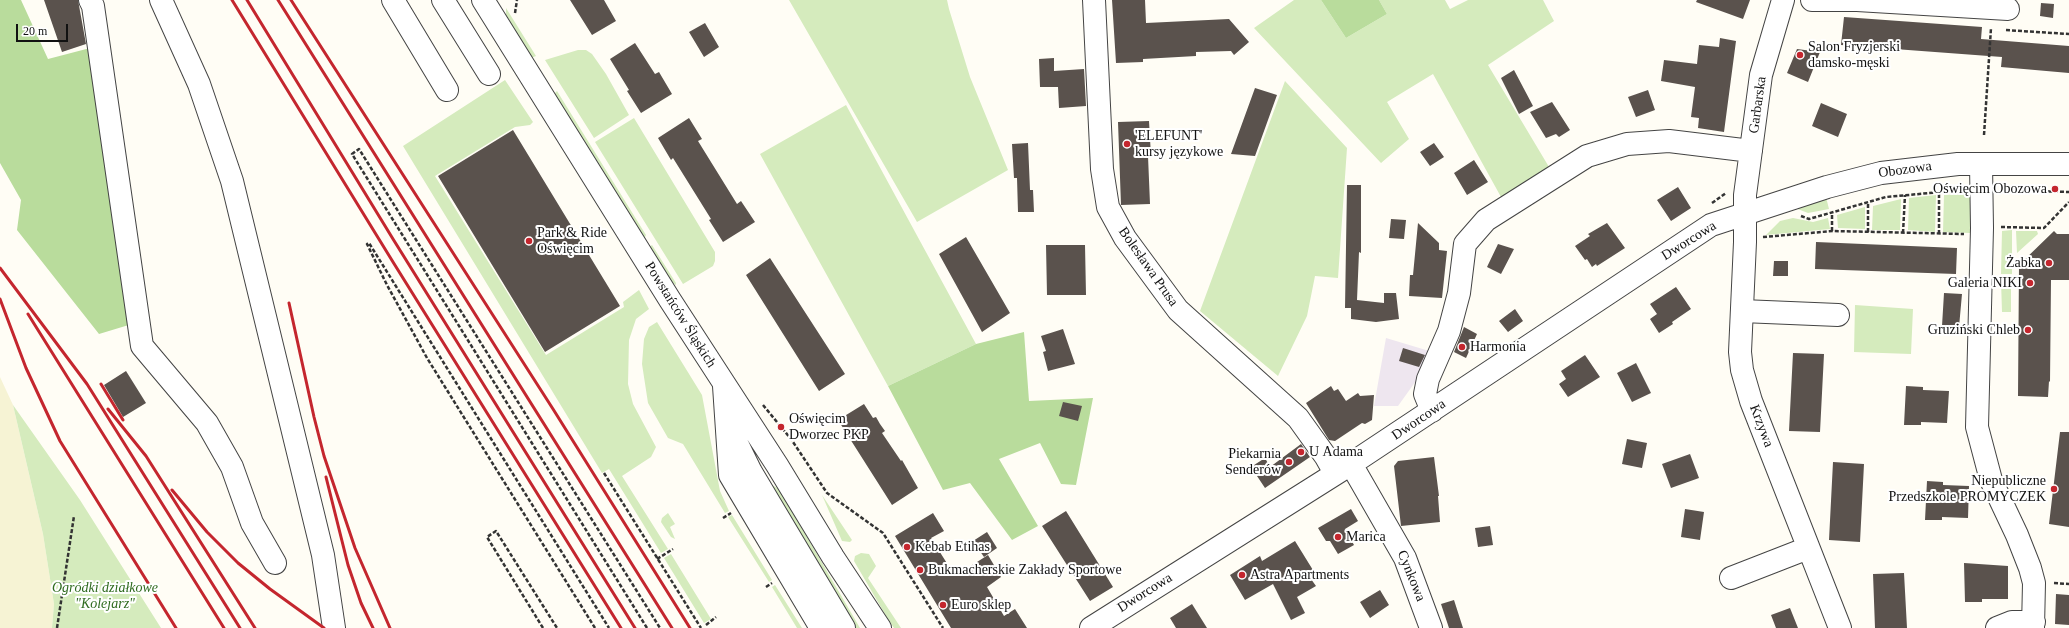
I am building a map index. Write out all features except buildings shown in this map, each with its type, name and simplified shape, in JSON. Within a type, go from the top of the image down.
[{"type":"street","points":[[90,0],[93,6],[142,346],[207,423],[232,467],[252,523],[275,563]]},
{"type":"street","points":[[162,0],[199,84],[232,181],[322,550],[334,628]]},
{"type":"street","points":[[393,0],[447,90]]},
{"type":"street","points":[[443,0],[489,74]]},
{"type":"street","name":"Bolesława Prusa","points":[[1094,0],[1102,169],[1108,207],[1125,238],[1178,310],[1298,418],[1326,457],[1343,469]]},
{"type":"street","name":"Garbarska","points":[[1746,213],[1745,195],[1761,75],[1783,0]]},
{"type":"street","points":[[1812,0],[1846,0],[1995,13]]},
{"type":"street","name":"Powstańców Śląskich","points":[[487,2],[724,385],[777,465],[833,557],[880,628]]},
{"type":"street","points":[[1432,411],[1425,394],[1428,379],[1449,331],[1459,293],[1464,244],[1486,220],[1586,156],[1627,144],[1668,141],[1751,151]]},
{"type":"street","points":[[1981,164],[1982,189],[1977,427],[1991,480],[2030,568],[2034,583],[2034,625],[2012,622],[1997,628]]},
{"type":"street","name":"Obozowa","points":[[1746,213],[1855,178],[1920,167],[1981,164],[2069,164]]},
{"type":"street","name":"Dworcowa","points":[[1091,628],[1343,469],[1711,226],[1746,213]]},
{"type":"street","name":"Krzywa","points":[[1746,213],[1753,240],[1742,311],[1740,352],[1742,370],[1751,401],[1840,628]]},
{"type":"street","points":[[1742,311],[1838,315]]},
{"type":"street","points":[[724,385],[730,475],[821,628]]},
{"type":"street","points":[[727,421],[751,472],[844,628]]},
{"type":"street","points":[[739,490],[741,483],[751,472],[766,465],[777,465]]},
{"type":"street","name":"Cynkowa","points":[[1343,469],[1405,558],[1431,628]]},
{"type":"street","points":[[1731,578],[1808,548]]},
{"type":"path","points":[[514,15],[517,0]]},
{"type":"path","points":[[1995,13],[2002,30],[2069,34]]},
{"type":"path","points":[[1984,135],[1995,13]]},
{"type":"path","points":[[647,628],[352,154],[359,149],[660,628]]},
{"type":"path","points":[[1797,215],[1809,219],[1886,197],[1939,192],[1982,189],[2069,192]]},
{"type":"path","points":[[1938,234],[1939,192]]},
{"type":"path","points":[[1903,233],[1905,195]]},
{"type":"path","points":[[1868,202],[1868,232]]},
{"type":"path","points":[[2000,227],[2044,228],[2069,202]]},
{"type":"path","points":[[1832,212],[1832,231]]},
{"type":"path","points":[[1753,240],[1832,231],[1966,234]]},
{"type":"path","points":[[1753,240],[1766,232]]},
{"type":"path","points":[[595,628],[428,358],[397,303],[367,244],[369,243],[609,628]]},
{"type":"path","points":[[762,404],[791,439],[827,493],[883,533],[943,628]]},
{"type":"path","points":[[604,473],[701,628]]},
{"type":"path","points":[[723,518],[733,511]]},
{"type":"path","points":[[57,628],[74,516]]},
{"type":"path","points":[[544,628],[486,537],[496,530],[557,628]]},
{"type":"path","points":[[657,558],[673,549]]},
{"type":"path","points":[[706,625],[716,617]]},
{"type":"shaded area","points":[[1386,338],[1436,353],[1398,406],[1374,406]]},
{"type":"shaded area","points":[[0,377],[13,405],[43,534],[54,604],[52,628],[0,628]]},
{"type":"green space","points":[[0,0],[21,0],[48,59],[94,47],[132,324],[99,334],[17,230],[21,200],[0,163]]},
{"type":"green space","points":[[789,0],[947,0],[970,77],[1008,170],[917,222]]},
{"type":"green space","points":[[1294,0],[1321,0],[1346,38],[1387,14],[1379,0],[1445,0],[1450,9],[1468,0],[1543,0],[1554,21],[1488,65],[1549,167],[1501,197],[1433,74],[1387,102],[1409,139],[1381,163],[1254,28]]},
{"type":"green space","points":[[1321,0],[1379,0],[1387,14],[1346,38]]},
{"type":"green space","points":[[506,8],[536,56],[531,58],[509,22],[510,21],[506,15]]},
{"type":"green space","points":[[578,50],[586,50],[592,54],[606,74],[629,115],[594,138],[545,60]]},
{"type":"green space","points":[[505,80],[533,122],[530,125],[515,127],[435,176],[546,355],[624,307],[623,302],[639,290],[649,309],[636,319],[629,340],[628,384],[633,404],[656,447],[651,457],[622,476],[668,549],[661,553],[609,469],[602,473],[403,146]]},
{"type":"green space","points":[[1285,81],[1347,148],[1338,278],[1315,276],[1307,316],[1278,376],[1200,311]]},
{"type":"green space","points":[[557,91],[646,235],[645,237],[642,238],[554,94]]},
{"type":"green space","points":[[846,105],[976,344],[888,386],[760,154]]},
{"type":"green space","points":[[634,118],[715,252],[715,261],[713,266],[683,284],[595,142]]},
{"type":"green space","points":[[1968,194],[1970,198],[1970,233],[1943,232],[1944,195]]},
{"type":"green space","points":[[1936,195],[1935,232],[1908,230],[1909,198]]},
{"type":"green space","points":[[1826,197],[1829,209],[1808,213],[1795,208]]},
{"type":"green space","points":[[1901,199],[1900,230],[1872,230],[1873,206]]},
{"type":"green space","points":[[1865,207],[1865,229],[1838,228],[1837,215]]},
{"type":"green space","points":[[1793,218],[1813,222],[1828,218],[1830,229],[1766,235],[1780,221]]},
{"type":"green space","points":[[2012,230],[2012,274],[2001,274],[2002,231]]},
{"type":"green space","points":[[2016,231],[2037,231],[2038,234],[2017,253]]},
{"type":"green space","points":[[652,245],[676,285],[668,279],[648,248]]},
{"type":"green space","points":[[2001,280],[2011,280],[2011,312],[2002,312]]},
{"type":"green space","points":[[1855,305],[1913,309],[1911,354],[1854,352]]},
{"type":"green space","points":[[657,322],[702,395],[720,491],[729,511],[725,513],[683,444],[668,438],[648,403],[642,364],[644,339],[649,327]]},
{"type":"green space","points":[[1024,332],[1029,401],[1093,398],[1076,485],[1061,484],[1040,443],[999,459],[1038,526],[1012,540],[970,483],[943,490],[888,386],[976,344]]},
{"type":"green space","name":"Ogródki działkowe \"Kolejarz\"","points":[[13,405],[80,500],[161,628],[52,628],[54,604],[43,534]]},
{"type":"green space","points":[[765,481],[779,489],[860,628],[855,628]]},
{"type":"green space","points":[[822,495],[852,540],[850,542],[842,541]]},
{"type":"green space","points":[[668,513],[675,524],[670,527],[675,539],[671,537],[661,522],[662,518]]},
{"type":"green space","points":[[732,515],[772,580],[769,582],[728,517]]},
{"type":"green space","points":[[861,553],[869,554],[876,566],[868,578],[901,628],[894,628],[889,621],[854,561],[855,556]]},
{"type":"green space","points":[[671,554],[711,619],[704,623],[664,558]]},
{"type":"green space","points":[[775,585],[802,628],[797,628],[772,587]]},
{"type":"railway","points":[[232,0],[621,628]]},
{"type":"railway","points":[[247,0],[393,239],[635,628]]},
{"type":"railway","points":[[278,0],[672,628]]},
{"type":"railway","points":[[291,0],[553,409],[690,628]]},
{"type":"railway","points":[[0,268],[87,384],[240,628]]},
{"type":"railway","points":[[0,299],[26,368],[60,441],[176,628]]},
{"type":"railway","points":[[289,303],[324,456],[355,548],[390,628]]},
{"type":"railway","points":[[28,314],[224,628]]},
{"type":"railway","points":[[101,384],[123,420]]},
{"type":"railway","points":[[108,409],[146,456],[255,628]]},
{"type":"railway","points":[[326,477],[348,565],[361,603],[373,628]]},
{"type":"railway","points":[[172,490],[207,532],[238,563],[270,589],[324,628]]},
{"type":"place","name":"Salon Fryzjerski damsko-męski","points":[[1800,55]]},
{"type":"place","name":"'ELEFUNT' kursy językowe","points":[[1127,144]]},
{"type":"place","name":"Oświęcim Obozowa","points":[[2055,189]]},
{"type":"place","name":"Park & Ride Oświęcim","points":[[529,241]]},
{"type":"place","name":"Żabka","points":[[2049,263]]},
{"type":"place","name":"Galeria NIKI","points":[[2030,283]]},
{"type":"place","name":"Gruziński Chleb","points":[[2028,330]]},
{"type":"place","name":"Harmonia","points":[[1462,347]]},
{"type":"place","name":"Oświęcim Dworzec PKP","points":[[781,427]]},
{"type":"place","name":"U Adama","points":[[1301,452]]},
{"type":"place","name":"Piekarnia Senderów","points":[[1289,462]]},
{"type":"place","name":"Niepubliczne Przedszkole PROMYCZEK","points":[[2054,489]]},
{"type":"place","name":"Marica","points":[[1338,537]]},
{"type":"place","name":"Kebab Etihas","points":[[907,547]]},
{"type":"place","name":"Bukmacherskie Zakłady Sportowe","points":[[920,570]]},
{"type":"place","name":"Astra Apartments","points":[[1242,575]]},
{"type":"place","name":"Euro sklep","points":[[943,605]]}]
